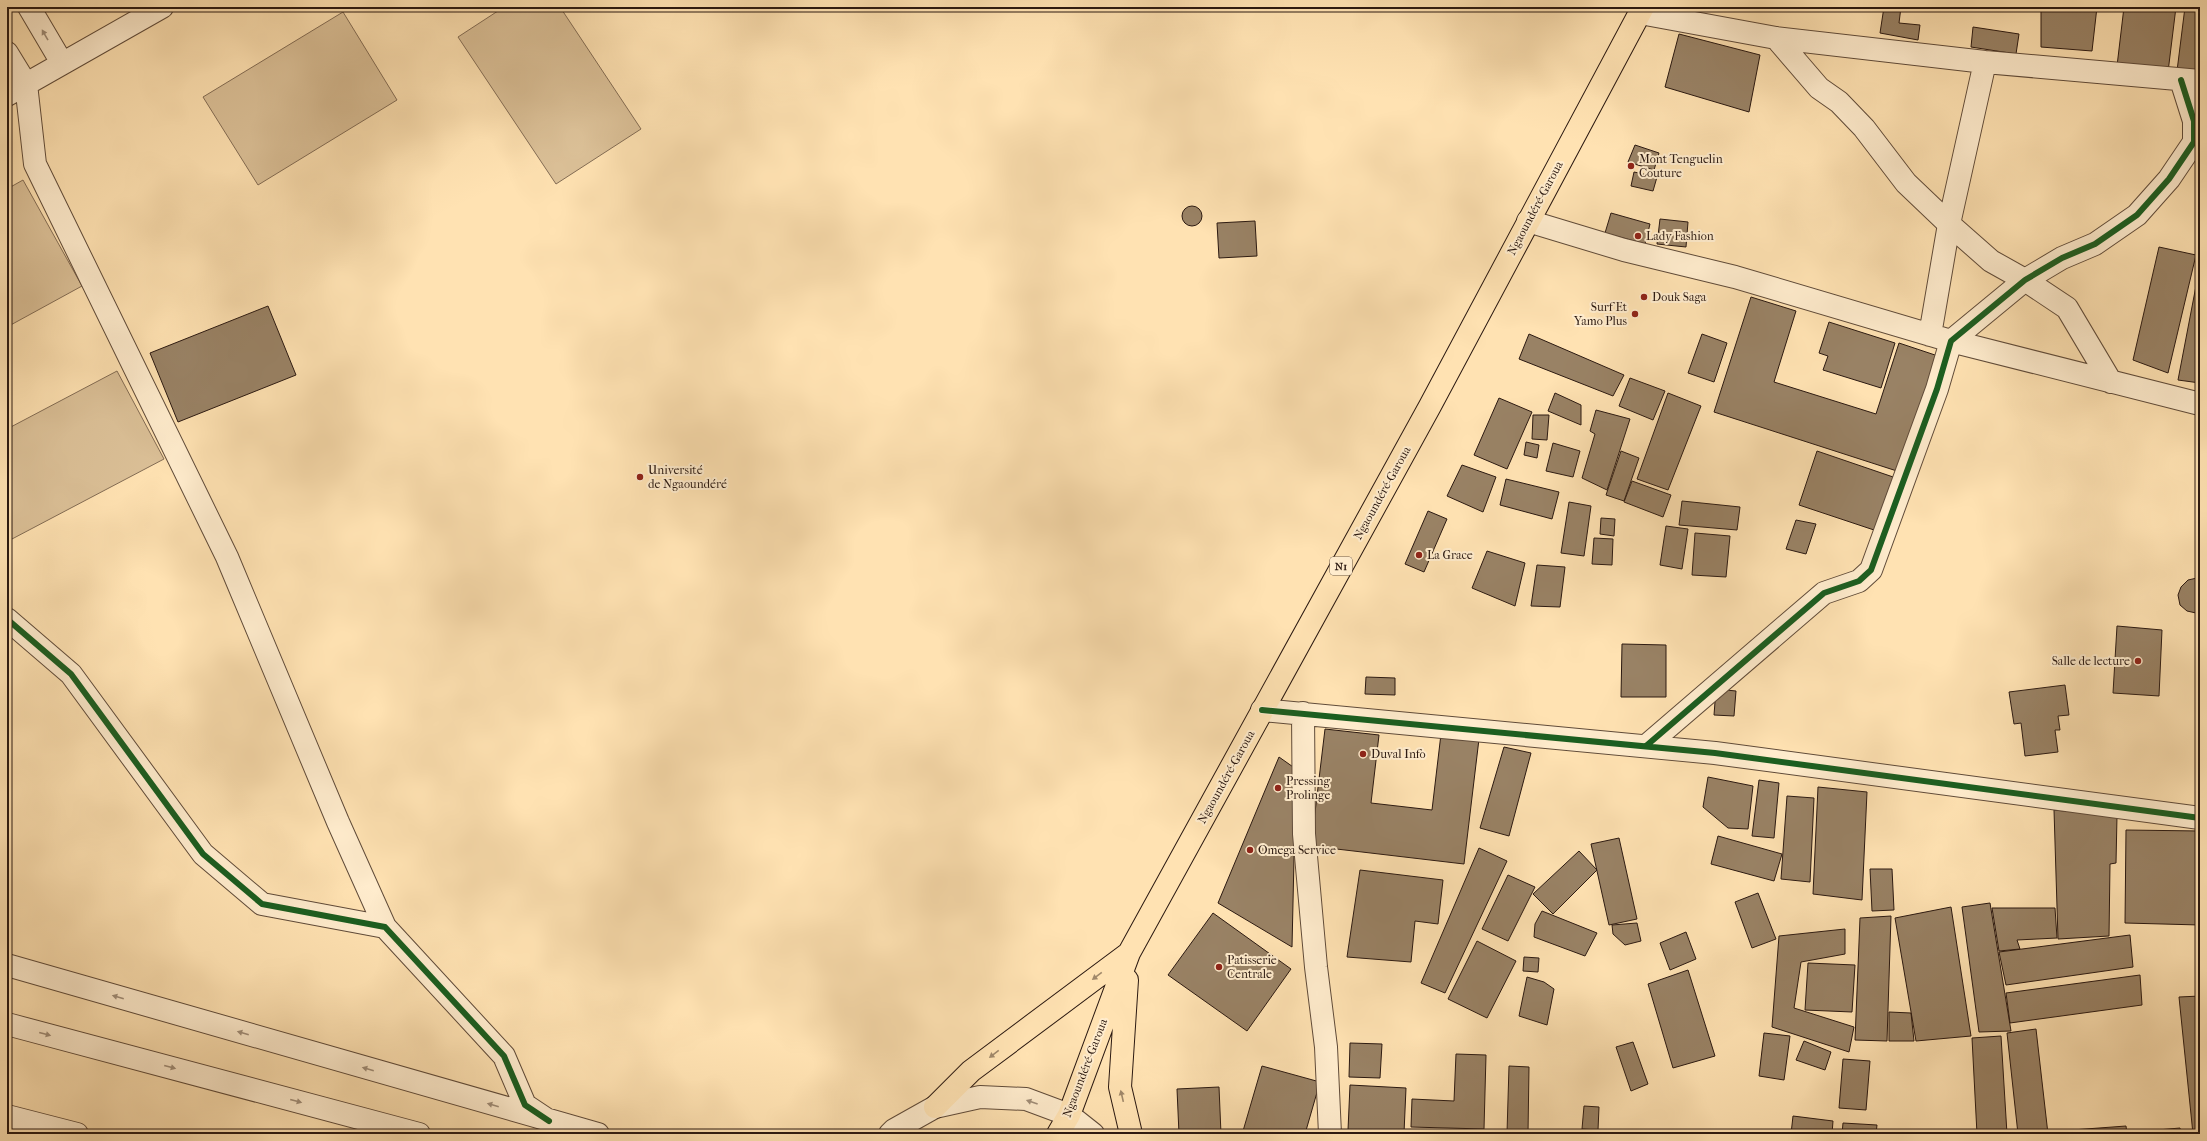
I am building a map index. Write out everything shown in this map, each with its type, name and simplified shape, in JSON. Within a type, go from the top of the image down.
[{"type":"highway","name":"Ngaoundéré-Garoua","points":[[1058,1134],[1069,1115],[1129,953],[1430,406],[1528,220],[1642,10]]},
{"type":"highway","points":[[935,1106],[971,1071],[1129,953]]},
{"type":"highway","points":[[1129,953],[1120,1087],[1131,1134]]},
{"type":"street","points":[[29,7],[62,63]]},
{"type":"street","points":[[7,95],[162,7]]},
{"type":"street","points":[[1642,10],[1776,38],[1985,62],[2190,80],[2194,122],[2194,142],[2169,179],[2137,215],[2095,244],[2062,258],[2025,280],[1951,341],[1938,389],[1871,570],[1859,581],[1824,592],[1646,746]]},
{"type":"street","points":[[1776,38],[1819,88],[1839,102],[1864,128],[1906,183],[1949,224],[1991,261],[2025,280],[2067,308],[2111,382]]},
{"type":"street","points":[[7,53],[26,84],[35,164],[227,557],[338,822],[385,927],[504,1056],[525,1105],[549,1120]]},
{"type":"street","points":[[1930,335],[1949,224],[1985,62]]},
{"type":"street","points":[[1528,220],[1624,250],[1735,277],[1951,341],[2200,404]]},
{"type":"street","points":[[7,619],[71,674],[203,854],[262,904],[385,927]]},
{"type":"street","points":[[1262,710],[1723,754],[2200,818]]},
{"type":"street","points":[[1303,714],[1304,834],[1316,967],[1326,1047],[1330,1134]]},
{"type":"street","points":[[7,965],[598,1134]]},
{"type":"street","points":[[7,1024],[419,1134]]},
{"type":"street","points":[[890,1134],[894,1130],[935,1106],[980,1097],[1026,1099],[1069,1115],[1092,1134]]},
{"type":"street","points":[[7,1116],[77,1134]]},
{"type":"shaded area","points":[[504,7],[560,7],[641,129],[556,184],[458,37]]},
{"type":"shaded area","points":[[343,12],[397,100],[258,185],[203,97]]},
{"type":"shaded area","points":[[23,180],[82,286],[7,327],[7,189]]},
{"type":"shaded area","points":[[117,371],[164,459],[12,539],[7,530],[7,429]]},
{"type":"building","points":[[1884,7],[1901,7],[1899,23],[1920,25],[1918,40],[1880,33]]},
{"type":"building","points":[[2041,7],[2097,7],[2092,51],[2041,47]]},
{"type":"building","points":[[2124,7],[2176,7],[2168,72],[2117,66]]},
{"type":"building","points":[[2185,7],[2200,7],[2200,74],[2177,71]]},
{"type":"building","points":[[1973,27],[2019,34],[2016,54],[1971,47]]},
{"type":"building","points":[[1679,34],[1760,55],[1749,112],[1665,87]]},
{"type":"building","points":[[1635,145],[1659,153],[1654,170],[1628,162]]},
{"type":"building","points":[[1634,172],[1657,177],[1653,191],[1631,186]]},
{"type":"building","points":[[1192,206],[1199,209],[1202,216],[1199,223],[1192,226],[1185,223],[1182,216],[1185,209]]},
{"type":"building","points":[[1611,213],[1650,224],[1645,244],[1605,233]]},
{"type":"building","points":[[1660,219],[1688,222],[1686,247],[1657,244]]},
{"type":"building","points":[[1255,221],[1257,256],[1219,258],[1217,223]]},
{"type":"building","points":[[2159,247],[2196,255],[2168,373],[2133,360]]},
{"type":"building","points":[[2200,265],[2200,383],[2178,380]]},
{"type":"building","points":[[1751,297],[1796,311],[1774,382],[1876,414],[1899,343],[1938,356],[1900,472],[1714,412]]},
{"type":"building","points":[[268,306],[296,375],[178,422],[150,353]]},
{"type":"building","points":[[1829,322],[1895,343],[1881,388],[1823,370],[1828,356],[1819,353]]},
{"type":"building","points":[[1529,334],[1624,375],[1613,396],[1519,359]]},
{"type":"building","points":[[1702,334],[1727,343],[1714,382],[1688,373]]},
{"type":"building","points":[[1630,378],[1665,391],[1653,420],[1619,406]]},
{"type":"building","points":[[1555,393],[1581,405],[1581,425],[1548,411]]},
{"type":"building","points":[[1668,393],[1701,406],[1668,490],[1637,479]]},
{"type":"building","points":[[1499,398],[1532,412],[1507,469],[1474,455]]},
{"type":"building","points":[[1596,410],[1630,419],[1607,490],[1582,478],[1595,434],[1590,431]]},
{"type":"building","points":[[1533,415],[1549,415],[1547,440],[1532,439]]},
{"type":"building","points":[[1526,442],[1539,445],[1537,458],[1524,455]]},
{"type":"building","points":[[1553,443],[1580,451],[1573,477],[1546,471]]},
{"type":"building","points":[[1621,451],[1639,458],[1624,501],[1606,495]]},
{"type":"building","points":[[1817,451],[1899,479],[1880,532],[1799,505]]},
{"type":"building","points":[[1462,465],[1496,477],[1483,512],[1447,496]]},
{"type":"building","points":[[1506,479],[1559,492],[1552,519],[1500,505]]},
{"type":"building","points":[[1632,481],[1671,495],[1663,517],[1624,502]]},
{"type":"building","points":[[1682,501],[1740,507],[1737,530],[1679,525]]},
{"type":"building","points":[[1569,502],[1591,506],[1584,556],[1561,553]]},
{"type":"building","points":[[1428,511],[1447,519],[1424,572],[1405,564]]},
{"type":"building","points":[[1601,518],[1615,519],[1614,536],[1600,534]]},
{"type":"building","points":[[1796,520],[1816,524],[1806,554],[1786,549]]},
{"type":"building","points":[[1666,526],[1688,529],[1682,569],[1660,565]]},
{"type":"building","points":[[1695,533],[1730,536],[1726,577],[1692,575]]},
{"type":"building","points":[[1594,538],[1613,539],[1612,565],[1592,564]]},
{"type":"building","points":[[1487,551],[1525,563],[1515,606],[1472,588]]},
{"type":"building","points":[[1537,565],[1565,567],[1560,607],[1531,606]]},
{"type":"building","points":[[2197,578],[2200,579],[2200,613],[2187,611],[2180,605],[2178,595],[2181,587],[2188,580]]},
{"type":"building","name":"Salle de lecture","points":[[2117,626],[2162,630],[2159,696],[2113,693]]},
{"type":"building","points":[[1622,644],[1666,645],[1666,697],[1621,697]]},
{"type":"building","points":[[1366,677],[1395,678],[1395,695],[1365,694]]},
{"type":"building","points":[[2065,685],[2069,715],[2058,716],[2060,730],[2055,730],[2058,752],[2025,756],[2021,723],[2014,724],[2009,692]]},
{"type":"building","points":[[1716,689],[1736,691],[1734,716],[1714,715]]},
{"type":"building","points":[[1325,729],[1379,735],[1371,803],[1432,810],[1441,734],[1479,739],[1464,864],[1311,846]]},
{"type":"building","points":[[1504,747],[1531,753],[1509,836],[1480,828]]},
{"type":"building","points":[[1279,757],[1296,769],[1292,947],[1218,903]]},
{"type":"building","points":[[1708,777],[1753,786],[1748,829],[1728,828],[1703,807]]},
{"type":"building","points":[[1759,780],[1779,783],[1774,838],[1752,836]]},
{"type":"building","points":[[1818,787],[1867,792],[1862,900],[1813,894]]},
{"type":"building","points":[[1787,796],[1814,798],[1810,882],[1781,879]]},
{"type":"building","points":[[2054,810],[2117,816],[2116,863],[2110,864],[2109,936],[2058,939]]},
{"type":"building","points":[[2126,830],[2200,831],[2200,925],[2125,923]]},
{"type":"building","points":[[1718,836],[1782,854],[1774,881],[1711,864]]},
{"type":"building","points":[[1619,838],[1637,919],[1609,925],[1591,844]]},
{"type":"building","points":[[1479,848],[1507,861],[1445,993],[1421,983]]},
{"type":"building","points":[[1579,851],[1597,870],[1553,914],[1533,894]]},
{"type":"building","points":[[1870,869],[1892,869],[1894,910],[1872,911]]},
{"type":"building","points":[[1360,870],[1443,880],[1438,924],[1415,921],[1411,962],[1347,957]]},
{"type":"building","points":[[1508,875],[1535,887],[1508,941],[1482,929]]},
{"type":"building","points":[[1758,893],[1776,939],[1752,948],[1735,902]]},
{"type":"building","points":[[1990,903],[2011,1031],[1979,1032],[1962,907]]},
{"type":"building","points":[[1951,907],[1971,1036],[1916,1041],[1895,918]]},
{"type":"building","points":[[1992,908],[2055,908],[2057,938],[2017,940],[2020,949],[1999,951]]},
{"type":"building","points":[[1542,911],[1597,933],[1585,956],[1534,937],[1535,924]]},
{"type":"building","points":[[1213,913],[1291,969],[1247,1031],[1168,975]]},
{"type":"building","points":[[1891,916],[1887,1041],[1855,1040],[1860,918]]},
{"type":"building","points":[[1637,923],[1641,941],[1625,945],[1613,934],[1612,925]]},
{"type":"building","points":[[1845,929],[1845,954],[1801,962],[1794,1008],[1854,1027],[1849,1052],[1772,1027],[1779,936]]},
{"type":"building","points":[[1686,932],[1696,959],[1670,970],[1660,943]]},
{"type":"building","points":[[2130,935],[2133,967],[2006,985],[1999,952]]},
{"type":"building","points":[[1477,941],[1516,961],[1487,1018],[1448,999]]},
{"type":"building","points":[[1524,957],[1539,958],[1538,972],[1523,971]]},
{"type":"building","points":[[1808,963],[1855,965],[1852,1012],[1805,1010]]},
{"type":"building","points":[[1688,970],[1715,1056],[1673,1068],[1648,984]]},
{"type":"building","points":[[2140,975],[2142,1005],[2010,1023],[2006,993]]},
{"type":"building","points":[[1527,977],[1544,982],[1554,989],[1547,1025],[1519,1016]]},
{"type":"building","points":[[2200,996],[2200,1134],[2193,1134],[2179,997]]},
{"type":"building","points":[[1889,1012],[1911,1013],[1914,1041],[1889,1041]]},
{"type":"building","points":[[2036,1029],[2048,1134],[2018,1134],[2007,1033]]},
{"type":"building","points":[[1764,1033],[1790,1036],[1784,1080],[1759,1076]]},
{"type":"building","points":[[2001,1036],[2007,1134],[1977,1134],[1972,1038]]},
{"type":"building","points":[[1804,1041],[1831,1052],[1825,1070],[1796,1060]]},
{"type":"building","points":[[1633,1042],[1648,1084],[1631,1091],[1616,1047]]},
{"type":"building","points":[[1350,1043],[1382,1044],[1380,1078],[1349,1077]]},
{"type":"building","points":[[1456,1054],[1486,1055],[1484,1129],[1411,1127],[1412,1099],[1454,1101]]},
{"type":"building","points":[[1843,1059],[1870,1061],[1866,1110],[1839,1108]]},
{"type":"building","points":[[1262,1066],[1320,1082],[1305,1134],[1254,1134],[1243,1131]]},
{"type":"building","points":[[1509,1066],[1529,1067],[1528,1133],[1507,1133]]},
{"type":"building","points":[[1350,1085],[1406,1088],[1404,1133],[1348,1130]]},
{"type":"building","points":[[1219,1087],[1221,1134],[1179,1134],[1177,1089]]},
{"type":"building","points":[[1584,1106],[1599,1107],[1598,1130],[1582,1129]]},
{"type":"building","points":[[1793,1116],[1833,1121],[1832,1134],[1791,1134]]},
{"type":"building","points":[[1843,1123],[1877,1125],[1876,1134],[1842,1134]]},
{"type":"building","points":[[2126,1126],[2127,1134],[2072,1134],[2072,1130]]},
{"type":"building","points":[[2180,1128],[2181,1134],[2135,1134],[2135,1132]]},
{"type":"cycle path","points":[[1646,746],[1824,593],[1859,581],[1871,570],[1937,389],[1951,341],[2025,280],[2062,258],[2095,244],[2137,215],[2169,179],[2194,142],[2194,121],[2181,80]]},
{"type":"cycle path","points":[[7,619],[71,674],[203,854],[262,904],[385,927],[504,1056],[525,1105],[549,1121]]},
{"type":"cycle path","points":[[1262,710],[1715,753],[2200,818]]},
{"type":"place","name":"Mont Tenguelin Couture","points":[[1631,166]]},
{"type":"place","name":"Lady Fashion","points":[[1638,236]]},
{"type":"place","name":"Douk Saga","points":[[1644,297]]},
{"type":"place","name":"Surf Et Yamo Plus","points":[[1635,314]]},
{"type":"place","name":"Université de Ngaoundéré","points":[[640,477]]},
{"type":"place","name":"La Grace","points":[[1419,555]]},
{"type":"place","name":"Salle de lecture","points":[[2138,661]]},
{"type":"place","name":"Duval Info","points":[[1363,754]]},
{"type":"place","name":"Pressing Prolinge","points":[[1278,788]]},
{"type":"place","name":"Omega Service","points":[[1250,850]]},
{"type":"place","name":"Patisserie Centrale","points":[[1219,967]]}]
